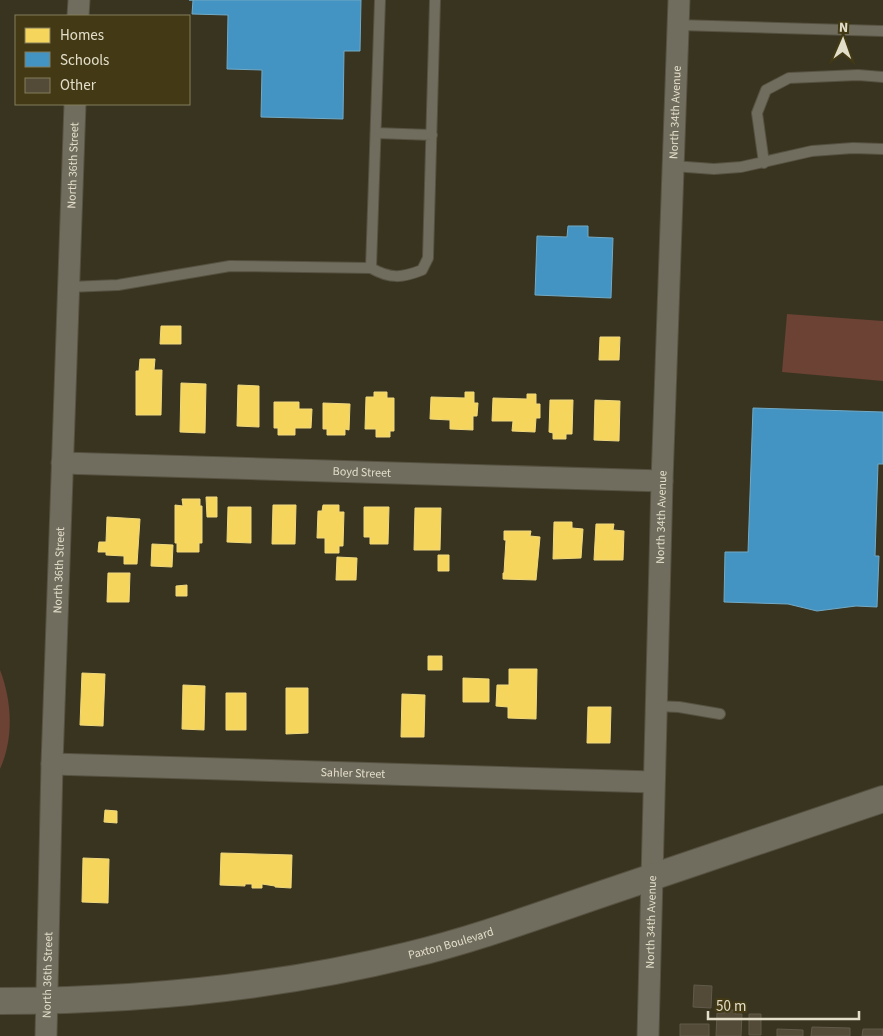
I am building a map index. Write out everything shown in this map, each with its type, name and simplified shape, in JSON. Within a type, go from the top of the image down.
[{"type":"street","points":[[78,15],[79,0]]},
{"type":"street","name":"North 34th Avenue","points":[[648,1036],[662,481],[679,0]]},
{"type":"street","name":"North 36th Street","points":[[46,1036],[52,764],[75,105]]},
{"type":"street","name":"Boyd Street","points":[[62,463],[662,481]]},
{"type":"street","name":"Sahler Street","points":[[52,764],[654,782]]},
{"type":"street","name":"Paxton Boulevard","points":[[0,1001],[46,1001],[197,993],[265,984],[339,971],[409,955],[481,935],[883,799]]},
{"type":"lane","points":[[371,268],[380,0]]},
{"type":"lane","points":[[69,287],[118,285],[230,266],[371,268],[383,275],[405,277],[422,270],[428,258],[435,0]]},
{"type":"lane","points":[[678,25],[883,31]]},
{"type":"lane","points":[[764,163],[757,113],[766,90],[788,78],[858,75],[883,77]]},
{"type":"lane","points":[[376,134],[432,135]]},
{"type":"lane","points":[[673,166],[741,168],[812,151],[853,148],[883,149]]},
{"type":"lane","points":[[656,706],[675,706],[720,714]]},
{"type":"shaded area","points":[[787,314],[883,321],[883,381],[782,372]]},
{"type":"shaded area","points":[[0,670],[7,694],[10,719],[8,745],[0,769]]},
{"type":"building: Homes","points":[[161,326],[181,326],[181,344],[160,344]]},
{"type":"building: Homes","points":[[600,337],[620,337],[619,360],[599,360]]},
{"type":"building: Homes","points":[[140,359],[155,359],[154,370],[162,370],[161,415],[136,415],[136,371],[139,371]]},
{"type":"building: Homes","points":[[181,383],[206,384],[205,433],[180,432]]},
{"type":"building: Homes","points":[[238,385],[259,386],[259,427],[237,426]]},
{"type":"building: Homes","points":[[374,392],[387,392],[387,398],[394,398],[394,431],[390,431],[390,437],[376,437],[376,429],[365,429],[366,397],[374,397]]},
{"type":"building: Homes","points":[[465,392],[474,392],[474,403],[478,403],[477,416],[473,416],[473,430],[450,429],[450,420],[430,419],[431,397],[465,398]]},
{"type":"building: Homes","points":[[527,394],[536,394],[536,404],[540,404],[540,418],[536,418],[535,432],[512,431],[513,421],[492,421],[493,398],[527,399]]},
{"type":"building: Homes","points":[[550,400],[573,400],[572,434],[566,434],[566,439],[553,439],[553,433],[549,432]]},
{"type":"building: Homes","points":[[595,400],[620,401],[619,441],[594,440]]},
{"type":"building: Homes","points":[[274,402],[299,402],[299,409],[312,409],[311,428],[295,428],[295,435],[278,435],[278,428],[274,428]]},
{"type":"building: Homes","points":[[323,403],[350,404],[349,430],[345,429],[345,435],[327,435],[327,429],[323,429]]},
{"type":"building: Homes","points":[[206,497],[217,497],[217,517],[207,517]]},
{"type":"building: Homes","points":[[182,499],[200,499],[200,506],[202,506],[202,543],[199,543],[199,552],[177,552],[177,543],[175,543],[175,505],[183,506]]},
{"type":"building: Homes","points":[[273,505],[296,505],[295,544],[272,544]]},
{"type":"building: Homes","points":[[323,505],[339,505],[339,512],[344,512],[343,546],[339,546],[339,553],[325,553],[325,538],[317,538],[318,511],[322,511]]},
{"type":"building: Homes","points":[[228,507],[251,507],[251,543],[227,542]]},
{"type":"building: Homes","points":[[364,507],[389,507],[388,544],[370,544],[370,537],[364,537]]},
{"type":"building: Homes","points":[[415,508],[441,508],[440,550],[414,550]]},
{"type":"building: Homes","points":[[107,517],[140,519],[137,564],[124,564],[124,556],[106,555],[106,552],[98,552],[99,542],[106,542]]},
{"type":"building: Homes","points":[[554,522],[572,522],[572,528],[583,529],[581,558],[553,559]]},
{"type":"building: Homes","points":[[596,524],[614,524],[613,530],[624,531],[623,560],[594,560]]},
{"type":"building: Homes","points":[[504,531],[531,531],[530,536],[540,537],[536,580],[503,579],[506,540],[504,540]]},
{"type":"building: Homes","points":[[152,544],[173,545],[172,567],[151,566]]},
{"type":"building: Homes","points":[[438,555],[449,555],[449,571],[438,571]]},
{"type":"building: Homes","points":[[337,557],[357,558],[356,580],[336,580]]},
{"type":"building: Homes","points":[[108,573],[130,573],[129,602],[107,602]]},
{"type":"building: Homes","points":[[187,585],[187,596],[176,596],[176,586]]},
{"type":"building: Homes","points":[[428,656],[442,656],[442,670],[428,670]]},
{"type":"building: Homes","points":[[509,669],[537,669],[536,719],[508,718],[508,707],[496,706],[497,685],[509,685]]},
{"type":"building: Homes","points":[[82,673],[105,674],[103,726],[80,725]]},
{"type":"building: Homes","points":[[463,678],[489,679],[489,702],[463,702]]},
{"type":"building: Homes","points":[[183,685],[205,686],[204,730],[182,729]]},
{"type":"building: Homes","points":[[286,688],[308,688],[308,733],[286,734]]},
{"type":"building: Homes","points":[[226,693],[246,693],[246,730],[226,730]]},
{"type":"building: Homes","points":[[402,694],[425,695],[424,737],[401,737]]},
{"type":"building: Homes","points":[[588,707],[611,707],[610,743],[587,743]]},
{"type":"building: Homes","points":[[105,810],[117,811],[117,823],[104,822]]},
{"type":"building: Homes","points":[[221,853],[292,855],[291,888],[262,884],[262,888],[252,888],[252,884],[245,884],[245,886],[220,885]]},
{"type":"building: Homes","points":[[83,858],[109,859],[108,903],[82,902]]},
{"type":"building: Schools","points":[[193,0],[361,0],[360,51],[344,51],[343,119],[261,117],[262,70],[227,69],[228,15],[192,14]]},
{"type":"building: Schools","points":[[568,226],[588,226],[588,237],[613,238],[611,298],[535,295],[537,236],[567,237]]},
{"type":"building: Schools","points":[[753,408],[883,412],[883,464],[878,464],[875,556],[879,556],[877,607],[856,606],[817,611],[788,604],[724,602],[725,552],[748,552]]},
{"type":"building: Other","points":[[694,985],[712,986],[711,1008],[693,1007]]},
{"type":"building: Other","points":[[725,1010],[735,1010],[735,1014],[742,1014],[741,1036],[716,1036],[717,1013],[725,1013]]},
{"type":"building: Other","points":[[749,1014],[761,1014],[761,1035],[749,1035]]},
{"type":"building: Other","points":[[680,1024],[709,1024],[709,1036],[680,1036]]},
{"type":"building: Other","points":[[812,1027],[850,1028],[850,1036],[811,1036]]},
{"type":"building: Other","points":[[777,1029],[803,1030],[803,1036],[777,1036]]},
{"type":"building: Other","points":[[863,1029],[883,1029],[883,1036],[862,1036]]}]
